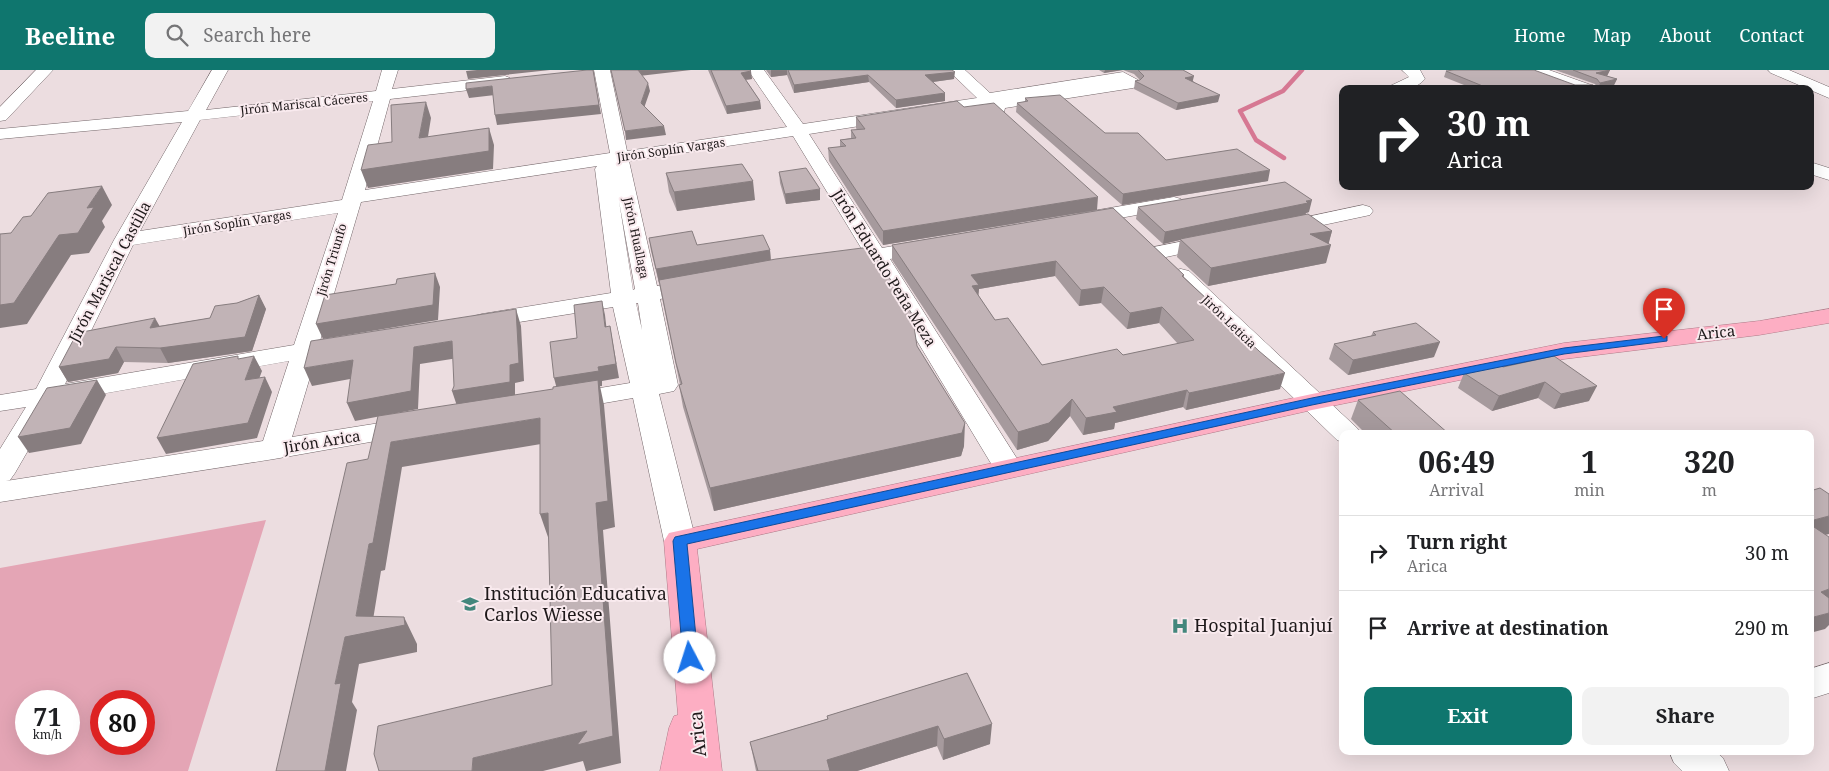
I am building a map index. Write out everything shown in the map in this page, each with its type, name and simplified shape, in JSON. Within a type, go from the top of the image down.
[{"type":"highway","name":"Arica","points":[[702,771],[680,541],[1312,402],[1564,351],[1759,328],[1829,316]]},
{"type":"highway","name":"Arica","points":[[680,771],[694,697]]},
{"type":"street","points":[[0,116],[45,70]]},
{"type":"street","name":"Jirón Mariscal Castilla","points":[[0,473],[46,395],[129,233],[220,70]]},
{"type":"street","name":"Jirón Triunfo","points":[[274,450],[390,70]]},
{"type":"street","points":[[596,71],[608,70]]},
{"type":"street","name":"Jirón Eduardo Peña Meza","points":[[756,70],[798,131],[877,255],[1008,468]]},
{"type":"street","points":[[956,70],[1015,124]]},
{"type":"street","points":[[1404,85],[1417,79],[1416,74],[1410,70]]},
{"type":"street","points":[[1535,70],[1577,85]]},
{"type":"street","points":[[1776,70],[1811,85]]},
{"type":"street","name":"Jirón Huallaga","points":[[596,71],[610,159],[623,299],[680,541]]},
{"type":"street","name":"Jirón Soplín Vargas","points":[[129,233],[798,131],[989,101],[1124,77],[1133,83],[989,101]]},
{"type":"street","name":"Jirón Mariscal Cáceres","points":[[0,134],[194,116],[516,80]]},
{"type":"street","points":[[1814,86],[1829,93]]},
{"type":"street","name":"Jirón Huallaga","points":[[610,159],[649,294],[665,385],[644,388]]},
{"type":"street","points":[[1814,169],[1829,174]]},
{"type":"street","name":"Jirón Leticia","points":[[1094,194],[1343,430]]},
{"type":"street","points":[[1058,223],[1191,201]]},
{"type":"street","points":[[1265,231],[1363,211]]},
{"type":"street","points":[[1145,242],[1236,237]]},
{"type":"street","points":[[820,265],[953,242]]},
{"type":"street","points":[[459,325],[715,283]]},
{"type":"street","points":[[0,403],[362,341]]},
{"type":"street","points":[[537,406],[644,388]]},
{"type":"street","name":"Jirón Arica","points":[[0,492],[274,450],[440,422]]},
{"type":"street","points":[[1814,683],[1829,678]]},
{"type":"street","points":[[1692,755],[1709,771]]},
{"type":"shaded area","points":[[266,520],[188,771],[0,771],[0,568]]},
{"type":"building","points":[[593,70],[599,105],[495,115],[492,86],[466,89],[466,83]]},
{"type":"building","points":[[611,70],[638,70],[648,83],[641,103],[664,126],[625,131]]},
{"type":"building","points":[[711,70],[750,70],[741,73],[760,101],[726,106]]},
{"type":"building","points":[[788,70],[952,70],[955,72],[925,75],[945,93],[896,100],[868,75],[794,85]]},
{"type":"building","points":[[1138,70],[1183,70],[1194,76],[1185,78],[1220,95],[1178,103],[1135,81],[1140,80],[1144,76]]},
{"type":"building","points":[[1534,70],[1575,85],[1480,85],[1446,71]]},
{"type":"building","points":[[1573,70],[1610,70],[1596,73],[1617,79],[1600,83],[1597,79]]},
{"type":"building","points":[[1060,95],[1105,133],[1138,133],[1166,160],[1237,149],[1270,170],[1123,194],[1017,103],[1028,101],[1025,98]]},
{"type":"building","points":[[957,101],[964,107],[994,103],[1098,197],[883,231],[828,148],[846,146],[840,140],[856,138],[851,130],[865,129],[856,117]]},
{"type":"building","points":[[426,102],[419,138],[489,128],[489,151],[361,170],[368,145],[392,142],[391,105]]},
{"type":"building","points":[[742,164],[753,181],[674,192],[666,173]]},
{"type":"building","points":[[806,168],[820,189],[785,194],[779,172]]},
{"type":"building","points":[[1285,182],[1312,200],[1306,201],[1308,203],[1165,232],[1138,207]]},
{"type":"building","points":[[102,186],[87,208],[94,207],[78,233],[59,235],[14,303],[0,305],[0,234],[11,233],[23,217],[31,216],[48,193]]},
{"type":"building","points":[[1113,208],[1184,275],[1182,276],[1208,300],[1206,301],[1285,373],[1189,393],[1187,390],[1113,407],[1117,412],[1086,418],[1072,399],[1049,423],[1018,432],[892,245]],"holes":[[[1056,261],[1081,290],[1104,287],[1130,313],[1162,307],[1194,340],[1123,355],[1117,349],[1042,365],[1008,318],[995,320],[972,286],[979,285],[971,275]]]},
{"type":"building","points":[[1308,214],[1332,231],[1310,234],[1331,245],[1211,268],[1180,239]]},
{"type":"building","points":[[692,231],[697,245],[763,235],[770,250],[656,269],[649,238]]},
{"type":"building","points":[[870,247],[912,314],[917,346],[965,423],[962,433],[710,488],[679,385],[682,384],[659,280],[776,259]]},
{"type":"building","points":[[435,273],[433,305],[316,324],[325,295],[396,284],[397,279]]},
{"type":"building","points":[[259,295],[245,337],[160,348],[116,347],[109,359],[59,367],[77,333],[155,318],[150,328],[210,318],[215,306],[237,303]]},
{"type":"building","points":[[602,301],[605,327],[610,326],[616,364],[598,367],[599,371],[554,378],[550,342],[577,338],[574,305]]},
{"type":"building","points":[[516,309],[519,363],[510,365],[510,382],[452,391],[454,386],[452,341],[414,347],[411,391],[347,403],[353,360],[304,368],[311,341]]},
{"type":"building","points":[[1416,323],[1440,342],[1353,360],[1334,344],[1376,335],[1373,332]]},
{"type":"building","points":[[238,356],[238,359],[254,356],[245,380],[265,377],[248,423],[157,438],[193,364]]},
{"type":"building","points":[[1554,356],[1597,386],[1561,394],[1545,382],[1499,396],[1464,373],[1495,362],[1503,367]]},
{"type":"building","points":[[97,380],[70,428],[18,437],[47,388]]},
{"type":"building","points":[[598,380],[608,501],[596,503],[613,736],[577,745],[587,731],[473,758],[472,771],[379,771],[374,754],[378,726],[552,685],[548,513],[540,514],[540,418],[391,442],[373,543],[369,544],[356,616],[404,617],[405,625],[345,637],[335,684],[341,683],[325,771],[276,771],[347,463],[368,459],[378,416],[553,389],[553,387]]},
{"type":"building","points":[[1400,391],[1444,430],[1392,430],[1358,400]]},
{"type":"building","points":[[1820,488],[1829,494],[1829,516],[1814,520],[1814,490]]},
{"type":"building","points":[[1814,527],[1829,537],[1829,589],[1821,592],[1829,598],[1829,613],[1814,617]]},
{"type":"building","points":[[967,673],[992,724],[944,739],[938,726],[827,760],[830,771],[758,771],[750,742],[828,719],[827,716]]},
{"type":"waterway","points":[[1284,158],[1256,140],[1240,111],[1283,91],[1302,70]]},
{"type":"place","name":"Institución Educativa Carlos Wiesse","points":[[470,604]]},
{"type":"place","name":"Hospital Juanjuí","points":[[1180,626]]},
{"type":"route","points":[[690,658],[680,541],[1312,402],[1564,351],[1664,339]]}]
